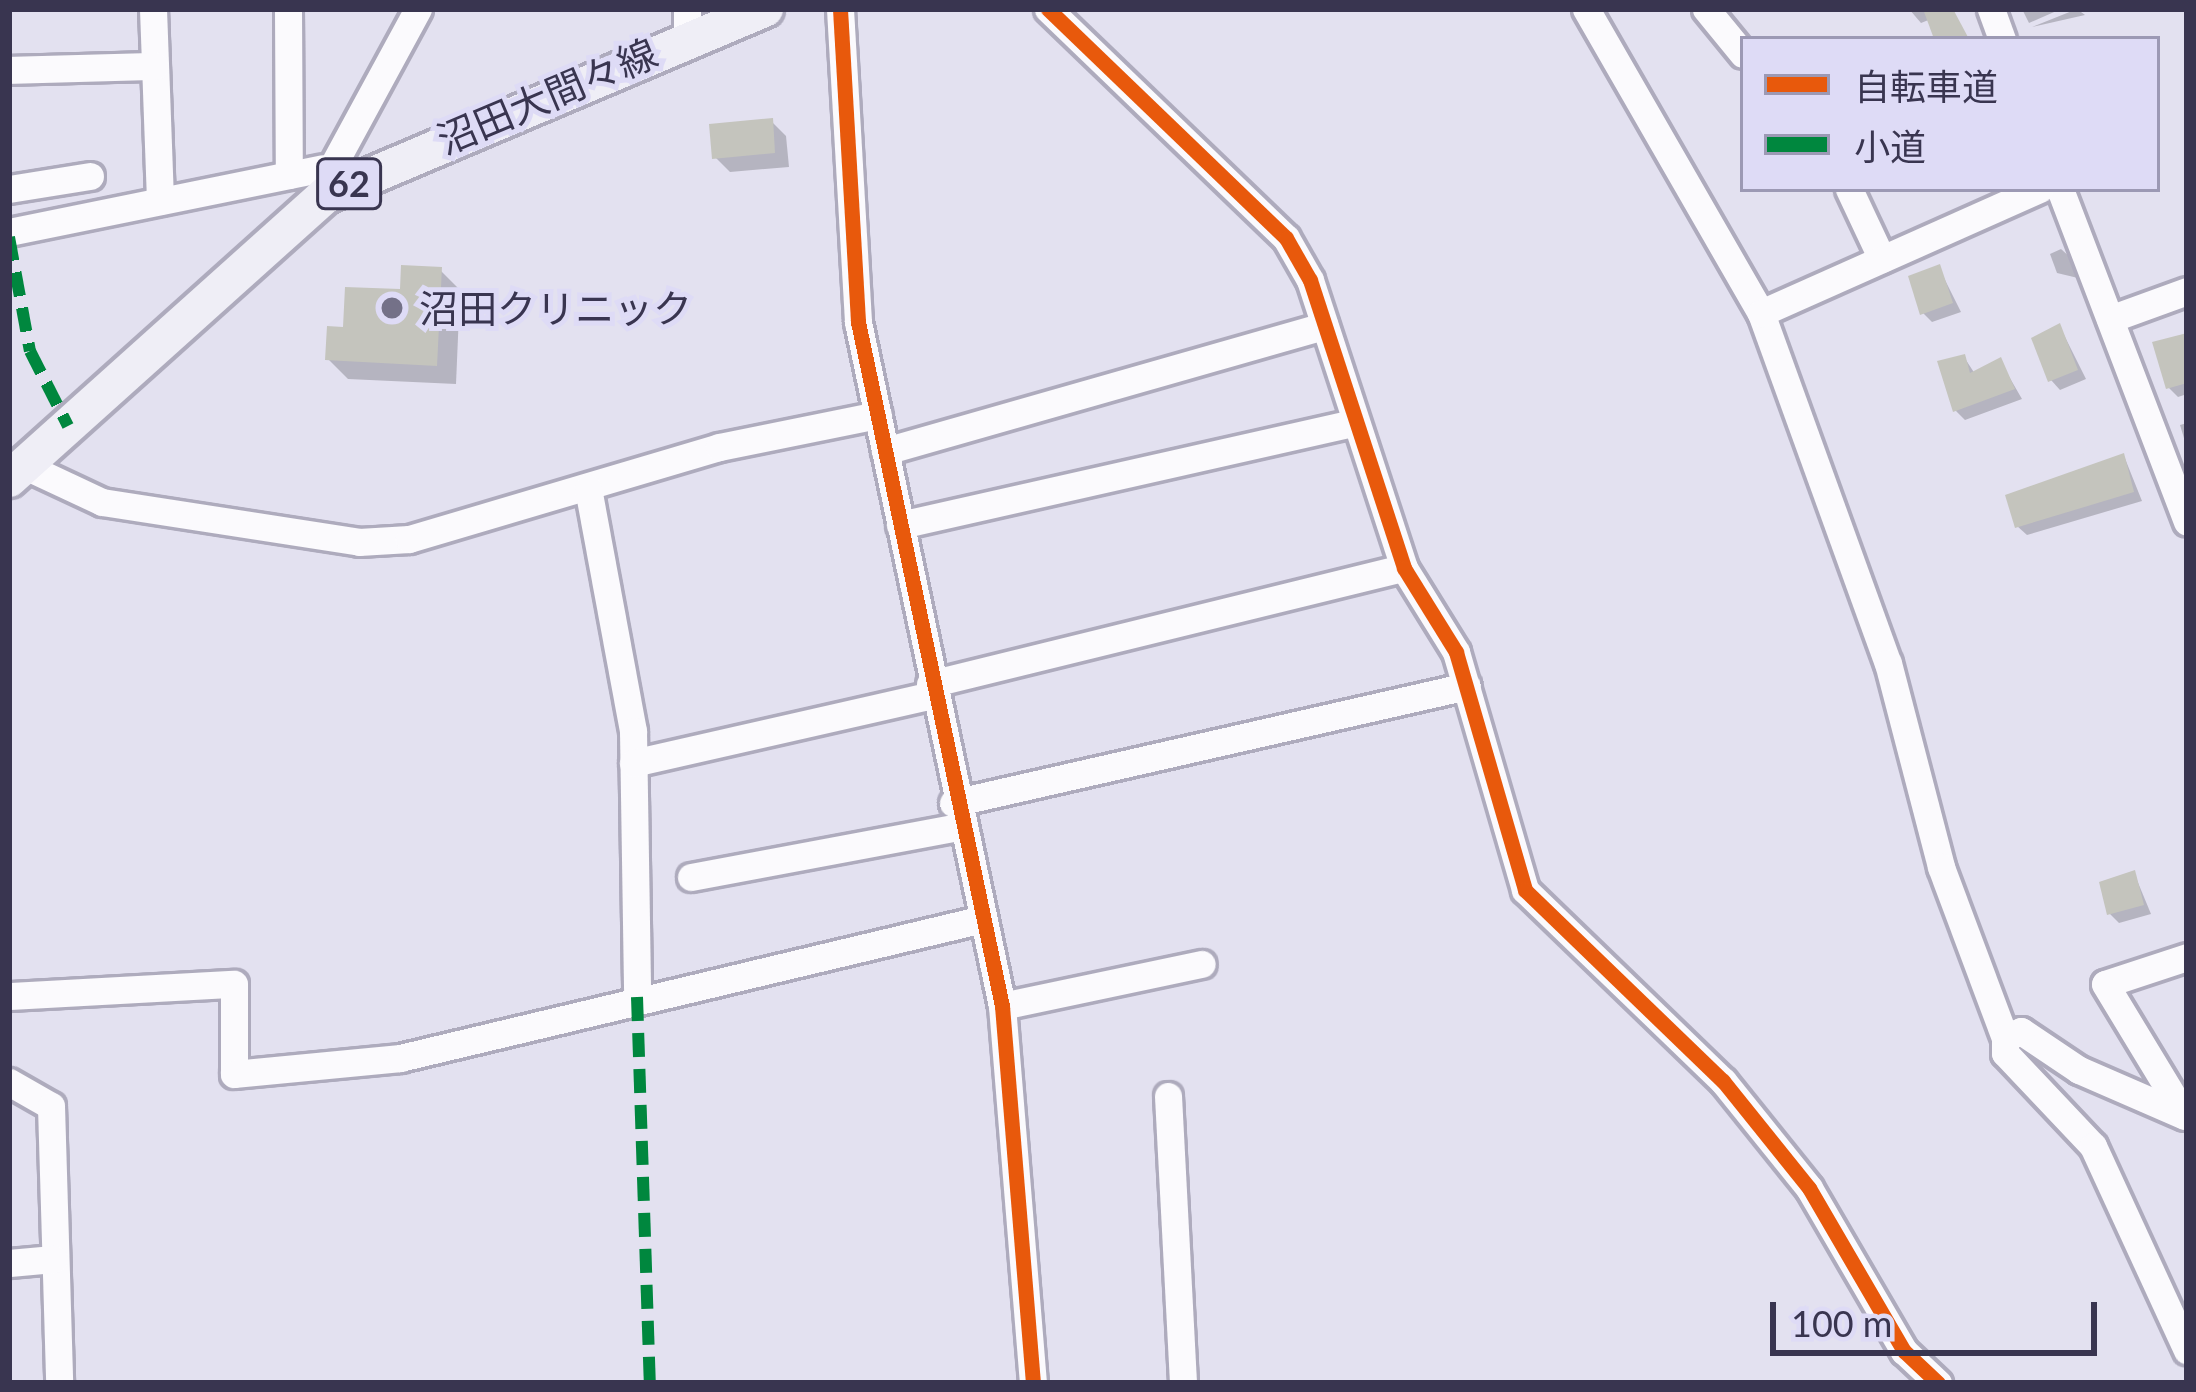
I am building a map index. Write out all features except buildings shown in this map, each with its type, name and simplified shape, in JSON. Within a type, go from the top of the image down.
[{"type":"main road","name":"沼田大間々線","points":[[16,472],[324,181],[687,22],[765,9]]},
{"type":"street","points":[[154,9],[160,201]]},
{"type":"street","points":[[288,9],[290,175]]},
{"type":"street","points":[[9,232],[290,175],[324,181],[418,9]]},
{"type":"street","points":[[840,9],[842,156],[878,415],[956,814],[1002,1006],[1033,1383]]},
{"type":"street","points":[[1048,9],[1286,238],[1324,326],[1404,568],[1467,686],[1525,890],[1723,1082],[1809,1188],[1904,1351],[1937,1383]]},
{"type":"street","points":[[1586,9],[1761,313],[1888,663],[1940,867],[2005,1038],[2005,1053],[2092,1146],[2187,1350]]},
{"type":"street","points":[[1706,9],[1740,50]]},
{"type":"street","points":[[9,70],[155,66]]},
{"type":"street","points":[[9,189],[90,176]]},
{"type":"street","points":[[1850,192],[1882,259]]},
{"type":"street","points":[[1761,313],[2033,192]]},
{"type":"street","points":[[2061,192],[2187,522]]},
{"type":"street","points":[[2110,320],[2187,291]]},
{"type":"street","points":[[885,451],[1324,326]]},
{"type":"street","points":[[16,472],[102,502],[358,542],[409,539],[878,415]]},
{"type":"street","points":[[900,525],[1355,422]]},
{"type":"street","points":[[9,996],[234,984],[234,1074],[400,1058],[633,1006],[637,997],[632,763],[588,488]]},
{"type":"street","points":[[632,763],[1404,568]]},
{"type":"street","points":[[691,877],[1467,686]]},
{"type":"street","points":[[637,997],[979,920]]},
{"type":"street","points":[[2005,1038],[2021,1031],[2079,1070],[2185,1116],[2104,984],[2187,957]]},
{"type":"street","points":[[1002,1006],[1202,964]]},
{"type":"street","points":[[9,1082],[51,1106],[59,1383]]},
{"type":"street","points":[[1168,1096],[1183,1383]]},
{"type":"street","points":[[9,1262],[54,1259]]},
{"type":"marked path","points":[[9,237],[30,351],[68,426]]},
{"type":"marked path","points":[[637,997],[650,1383]]},
{"type":"cycle path","points":[[840,9],[858,322],[1002,1006],[1033,1383]]},
{"type":"cycle path","points":[[1048,9],[1286,238],[1310,280],[1404,568],[1456,652],[1525,890],[1723,1081],[1809,1188],[1904,1351],[1938,1383]]},
{"type":"place","name":"沼田クリニック","points":[[392,308]]}]
